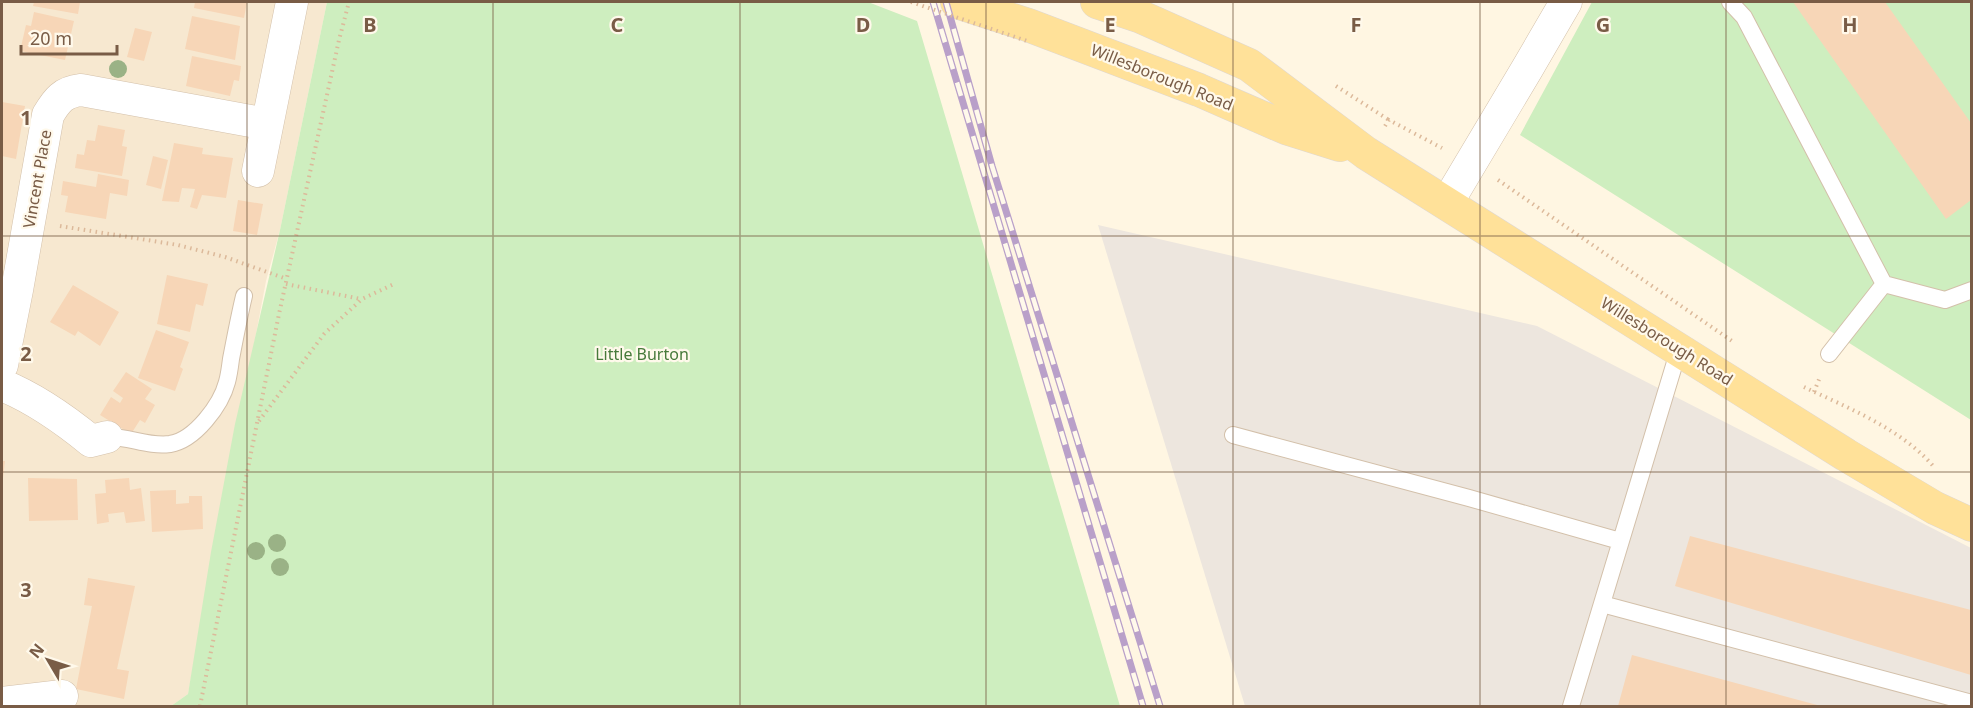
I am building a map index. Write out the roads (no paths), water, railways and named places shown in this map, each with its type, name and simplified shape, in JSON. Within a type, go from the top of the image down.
[{"type":"main road","name":"Willesborough Road","points":[[957,2],[1029,34],[1200,90],[1286,128],[1366,153]]},
{"type":"main road","name":"Willesborough Road","points":[[1097,2],[1139,16],[1249,65],[1366,153],[1846,455],[1935,508],[1971,525]]},
{"type":"street","points":[[258,171],[292,2]]},
{"type":"street","points":[[1447,203],[1566,2]]},
{"type":"street","name":"Vincent Place","points":[[2,365],[48,115],[57,101],[67,92],[81,90],[267,123]]},
{"type":"street","points":[[2,385],[19,392],[69,423],[91,441],[107,437]]},
{"type":"street","points":[[2,703],[62,696]]},
{"type":"lane","points":[[1730,2],[1744,17],[1884,284],[1945,300],[1971,290]]},
{"type":"lane","points":[[1829,354],[1884,284]]},
{"type":"lane","points":[[107,437],[119,436],[145,444],[172,444],[191,435],[203,423],[220,399],[227,383],[244,296]]},
{"type":"lane","points":[[1571,706],[1679,348]]},
{"type":"lane","points":[[1233,435],[1620,541]]},
{"type":"lane","points":[[1602,604],[1971,703]]},
{"type":"railway","points":[[933,2],[1143,706]]},
{"type":"railway","points":[[946,2],[992,166],[1160,706]]},
{"type":"park label","name":"Little Burton","points":[[642,354]]}]
